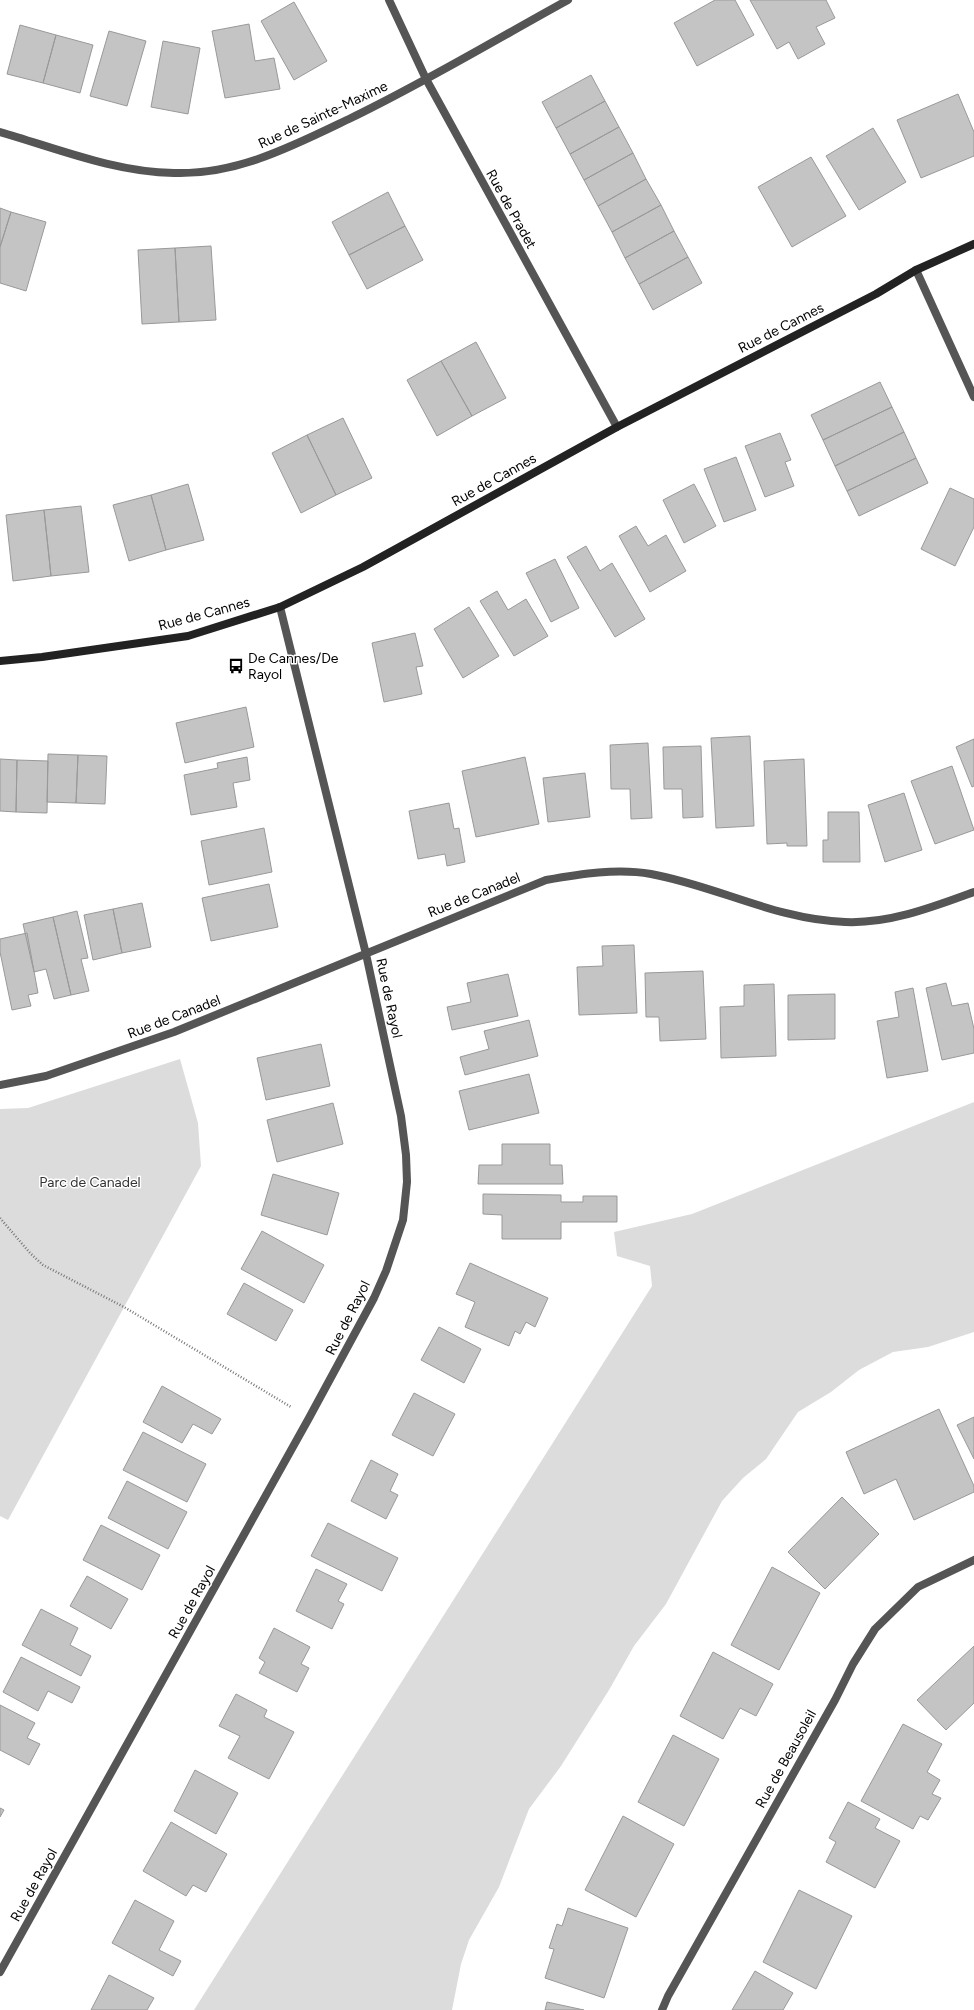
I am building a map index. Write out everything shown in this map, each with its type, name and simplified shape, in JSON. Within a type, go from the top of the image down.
[{"type":"street","name":"Rue de Pradet","points":[[389,0],[426,79],[617,426]]},
{"type":"street","name":"Rue de Sainte-Maxime","points":[[0,132],[110,164],[173,173],[204,172],[235,167],[297,144],[385,102],[568,0]]},
{"type":"street","name":"Rue de Cannes","points":[[0,661],[42,657],[188,636],[280,606],[363,567],[617,426],[876,294],[916,270],[974,244]]},
{"type":"street","points":[[916,270],[974,397]]},
{"type":"street","name":"Rue de Rayol","points":[[1,1969],[309,1418],[374,1298],[391,1258],[403,1220],[407,1182],[406,1155],[401,1116],[366,954],[280,606]]},
{"type":"street","name":"Rue de Canadel","points":[[0,1086],[46,1076],[166,1035],[546,880],[594,873],[620,872],[651,874],[788,914],[815,920],[846,922],[874,921],[904,915],[974,892]]},
{"type":"street","name":"Rue de Beausoleil","points":[[662,2010],[672,1989],[835,1700],[853,1664],[875,1629],[918,1587],[974,1560]]},
{"type":"path","points":[[0,1218],[30,1253],[43,1265],[124,1307],[309,1418]]},
{"type":"green space","name":"Parc de Canadel","points":[[180,1059],[198,1123],[201,1166],[8,1520],[0,1516],[0,1109],[28,1108]]},
{"type":"green space","points":[[974,1102],[974,1332],[928,1347],[893,1352],[859,1370],[831,1392],[798,1412],[766,1459],[743,1478],[722,1501],[666,1604],[634,1646],[609,1690],[561,1766],[529,1809],[499,1887],[469,1940],[461,1964],[452,2010],[194,2010],[652,1286],[650,1266],[617,1256],[614,1232],[692,1214]]},
{"type":"building","points":[[715,0],[735,0],[754,35],[697,66],[674,23]]},
{"type":"building","points":[[750,0],[826,0],[835,18],[816,27],[825,44],[798,59],[789,42],[777,49]]},
{"type":"building","points":[[294,2],[327,61],[294,80],[261,21]]},
{"type":"building","points":[[249,24],[255,61],[274,58],[280,89],[225,98],[212,31]]},
{"type":"building","points":[[20,25],[56,35],[43,83],[7,74]]},
{"type":"building","points":[[109,31],[146,41],[127,106],[90,96]]},
{"type":"building","points":[[56,35],[93,45],[80,93],[43,83]]},
{"type":"building","points":[[163,41],[200,48],[188,114],[151,107]]},
{"type":"building","points":[[591,75],[605,101],[556,128],[542,102]]},
{"type":"building","points":[[958,94],[974,132],[974,156],[921,178],[897,120]]},
{"type":"building","points":[[605,101],[619,127],[570,154],[556,128]]},
{"type":"building","points":[[619,127],[633,153],[584,180],[570,154]]},
{"type":"building","points":[[873,128],[906,182],[859,210],[826,156]]},
{"type":"building","points":[[633,153],[646,179],[598,206],[584,180]]},
{"type":"building","points":[[811,157],[846,216],[792,247],[758,187]]},
{"type":"building","points":[[646,179],[661,205],[612,232],[598,206]]},
{"type":"building","points":[[388,192],[405,226],[349,255],[332,222]]},
{"type":"building","points":[[661,205],[674,231],[625,258],[612,232]]},
{"type":"building","points":[[0,208],[11,212],[0,247]]},
{"type":"building","points":[[11,212],[46,222],[26,291],[0,283],[0,247]]},
{"type":"building","points":[[405,226],[423,260],[367,289],[349,255]]},
{"type":"building","points":[[674,231],[688,257],[639,284],[625,258]]},
{"type":"building","points":[[211,246],[216,320],[179,322],[175,248]]},
{"type":"building","points":[[175,248],[179,322],[142,324],[138,250]]},
{"type":"building","points":[[688,257],[702,283],[653,310],[639,284]]},
{"type":"building","points":[[476,342],[506,398],[472,416],[441,361]]},
{"type":"building","points":[[441,361],[472,416],[437,436],[407,380]]},
{"type":"building","points":[[880,382],[892,407],[823,440],[811,415]]},
{"type":"building","points":[[892,407],[904,432],[835,466],[823,440]]},
{"type":"building","points":[[343,418],[372,478],[336,495],[307,435]]},
{"type":"building","points":[[904,432],[916,458],[847,491],[835,466]]},
{"type":"building","points":[[780,433],[791,460],[785,462],[794,486],[765,497],[745,446]]},
{"type":"building","points":[[307,435],[336,495],[301,513],[272,453]]},
{"type":"building","points":[[736,457],[756,510],[724,522],[704,469]]},
{"type":"building","points":[[916,458],[928,483],[859,516],[847,491]]},
{"type":"building","points":[[188,484],[204,540],[166,550],[151,495]]},
{"type":"building","points":[[694,484],[716,526],[684,543],[663,500]]},
{"type":"building","points":[[950,488],[974,499],[974,527],[955,566],[921,549]]},
{"type":"building","points":[[151,495],[166,550],[129,561],[113,505]]},
{"type":"building","points":[[81,506],[89,572],[51,576],[44,510]]},
{"type":"building","points":[[44,510],[51,576],[13,581],[6,515]]},
{"type":"building","points":[[636,526],[648,546],[666,535],[686,571],[650,592],[619,536]]},
{"type":"building","points":[[586,546],[600,571],[612,563],[645,619],[615,637],[567,557]]},
{"type":"building","points":[[555,559],[579,608],[551,622],[526,573]]},
{"type":"building","points":[[497,591],[508,610],[526,599],[548,636],[514,656],[480,601]]},
{"type":"building","points":[[469,607],[499,656],[463,678],[434,629]]},
{"type":"building","points":[[415,633],[423,666],[416,667],[422,694],[384,702],[372,643]]},
{"type":"building","points":[[246,707],[254,747],[185,763],[176,723]]},
{"type":"building","points":[[750,736],[754,826],[716,828],[711,738]]},
{"type":"building","points":[[974,739],[974,786],[972,787],[956,747]]},
{"type":"building","points":[[648,743],[652,818],[631,819],[630,789],[611,789],[610,745]]},
{"type":"building","points":[[701,746],[703,817],[683,818],[682,789],[664,789],[663,747]]},
{"type":"building","points":[[48,754],[78,755],[76,803],[47,802]]},
{"type":"building","points":[[78,755],[107,756],[105,804],[76,803]]},
{"type":"building","points":[[247,757],[250,780],[233,783],[237,807],[191,815],[184,775],[218,768],[217,763]]},
{"type":"building","points":[[525,757],[539,824],[476,837],[462,771]]},
{"type":"building","points":[[0,759],[17,760],[16,812],[0,811]]},
{"type":"building","points":[[804,759],[807,846],[787,846],[787,843],[767,844],[764,761]]},
{"type":"building","points":[[17,760],[48,761],[47,813],[16,812]]},
{"type":"building","points":[[952,766],[974,830],[935,844],[911,781]]},
{"type":"building","points":[[585,773],[590,817],[548,822],[543,778]]},
{"type":"building","points":[[904,793],[922,850],[885,862],[868,805]]},
{"type":"building","points":[[449,803],[454,829],[459,828],[465,862],[447,866],[445,854],[418,859],[409,811]]},
{"type":"building","points":[[828,812],[859,812],[860,862],[823,862],[823,840],[828,840]]},
{"type":"building","points":[[264,828],[272,872],[209,885],[201,841]]},
{"type":"building","points":[[269,884],[278,927],[211,941],[202,898]]},
{"type":"building","points":[[142,903],[151,947],[122,953],[113,909]]},
{"type":"building","points":[[113,909],[122,953],[93,960],[84,915]]},
{"type":"building","points":[[77,911],[88,958],[81,959],[89,991],[71,995],[53,917]]},
{"type":"building","points":[[53,917],[71,995],[54,999],[46,969],[34,972],[23,924]]},
{"type":"building","points":[[27,933],[38,993],[28,995],[31,1006],[12,1010],[0,952],[0,939]]},
{"type":"building","points":[[634,945],[637,1013],[579,1015],[577,967],[603,966],[602,946]]},
{"type":"building","points":[[703,971],[706,1039],[660,1041],[659,1017],[646,1017],[645,973]]},
{"type":"building","points":[[508,974],[518,1016],[452,1030],[447,1007],[471,1002],[467,983]]},
{"type":"building","points":[[946,983],[952,1006],[968,1003],[974,1029],[974,1053],[942,1060],[926,988]]},
{"type":"building","points":[[774,984],[776,1056],[721,1058],[720,1007],[744,1006],[744,985]]},
{"type":"building","points":[[913,988],[928,1071],[887,1078],[877,1021],[899,1017],[895,992]]},
{"type":"building","points":[[835,994],[835,1039],[788,1040],[788,995]]},
{"type":"building","points":[[529,1020],[538,1056],[465,1075],[460,1057],[489,1049],[484,1031]]},
{"type":"building","points":[[321,1044],[330,1086],[266,1100],[257,1058]]},
{"type":"building","points":[[529,1074],[539,1113],[469,1130],[459,1091]]},
{"type":"building","points":[[333,1103],[343,1144],[277,1162],[267,1120]]},
{"type":"building","points":[[502,1144],[550,1144],[550,1165],[562,1165],[563,1184],[478,1184],[479,1165],[502,1165]]},
{"type":"building","points":[[273,1174],[339,1193],[327,1235],[261,1215]]},
{"type":"building","points":[[483,1194],[561,1195],[561,1202],[583,1202],[583,1196],[617,1196],[617,1222],[561,1222],[561,1239],[502,1239],[502,1215],[483,1214]]},
{"type":"building","points":[[262,1231],[324,1265],[304,1303],[241,1269]]},
{"type":"building","points":[[470,1263],[548,1298],[535,1327],[526,1322],[520,1334],[515,1331],[509,1346],[465,1327],[475,1302],[456,1294]]},
{"type":"building","points":[[244,1283],[293,1310],[276,1341],[227,1314]]},
{"type":"building","points":[[439,1327],[481,1349],[464,1383],[421,1360]]},
{"type":"building","points":[[162,1386],[221,1419],[212,1434],[193,1424],[182,1443],[143,1422]]},
{"type":"building","points":[[414,1393],[455,1414],[433,1456],[392,1435]]},
{"type":"building","points":[[939,1409],[974,1486],[974,1492],[914,1520],[896,1479],[864,1494],[846,1452]]},
{"type":"building","points":[[974,1417],[974,1459],[957,1425]]},
{"type":"building","points":[[143,1432],[206,1464],[187,1502],[123,1470]]},
{"type":"building","points":[[371,1460],[398,1474],[390,1491],[398,1495],[386,1519],[351,1501]]},
{"type":"building","points":[[127,1481],[187,1512],[168,1549],[108,1518]]},
{"type":"building","points":[[842,1497],[879,1534],[825,1589],[788,1552]]},
{"type":"building","points":[[328,1523],[398,1558],[382,1591],[311,1556]]},
{"type":"building","points":[[101,1525],[160,1555],[142,1590],[83,1560]]},
{"type":"building","points":[[772,1567],[820,1593],[779,1670],[731,1645]]},
{"type":"building","points":[[316,1569],[347,1584],[338,1601],[344,1604],[332,1629],[296,1611]]},
{"type":"building","points":[[87,1576],[128,1599],[111,1629],[70,1606]]},
{"type":"building","points":[[41,1609],[78,1628],[70,1645],[91,1656],[81,1676],[22,1645]]},
{"type":"building","points":[[274,1628],[310,1647],[301,1664],[309,1668],[297,1692],[259,1673],[265,1662],[259,1658]]},
{"type":"building","points":[[974,1646],[974,1703],[946,1730],[917,1700]]},
{"type":"building","points":[[713,1652],[773,1684],[756,1716],[740,1708],[723,1739],[680,1716]]},
{"type":"building","points":[[21,1657],[80,1687],[72,1703],[48,1691],[38,1711],[3,1692]]},
{"type":"building","points":[[236,1694],[267,1710],[264,1717],[294,1732],[269,1779],[228,1758],[240,1736],[219,1726]]},
{"type":"building","points":[[0,1705],[35,1723],[27,1738],[40,1744],[29,1765],[0,1750]]},
{"type":"building","points":[[903,1724],[942,1744],[927,1772],[940,1780],[932,1794],[941,1798],[928,1820],[920,1816],[913,1829],[861,1801]]},
{"type":"building","points":[[673,1735],[719,1759],[684,1826],[638,1802]]},
{"type":"building","points":[[195,1770],[238,1793],[216,1834],[174,1811]]},
{"type":"building","points":[[848,1802],[880,1819],[875,1828],[900,1841],[875,1888],[826,1862],[836,1842],[829,1838]]},
{"type":"building","points":[[0,1808],[4,1810],[0,1817]]},
{"type":"building","points":[[623,1816],[674,1844],[636,1917],[585,1890]]},
{"type":"building","points":[[171,1822],[227,1854],[206,1892],[193,1885],[186,1896],[143,1871]]},
{"type":"building","points":[[799,1890],[852,1916],[816,1989],[763,1962]]},
{"type":"building","points":[[135,1900],[174,1921],[159,1950],[181,1961],[173,1976],[112,1943]]},
{"type":"building","points":[[568,1908],[628,1928],[604,1998],[545,1978],[554,1949],[549,1948],[557,1924],[562,1926]]},
{"type":"building","points":[[755,1971],[793,1993],[783,2010],[732,2010]]},
{"type":"building","points":[[109,1975],[154,1998],[147,2010],[91,2010]]},
{"type":"building","points":[[547,2002],[584,2010],[545,2010]]},
{"type":"place","name":"De Cannes/De Rayol","points":[[236,666]]}]
